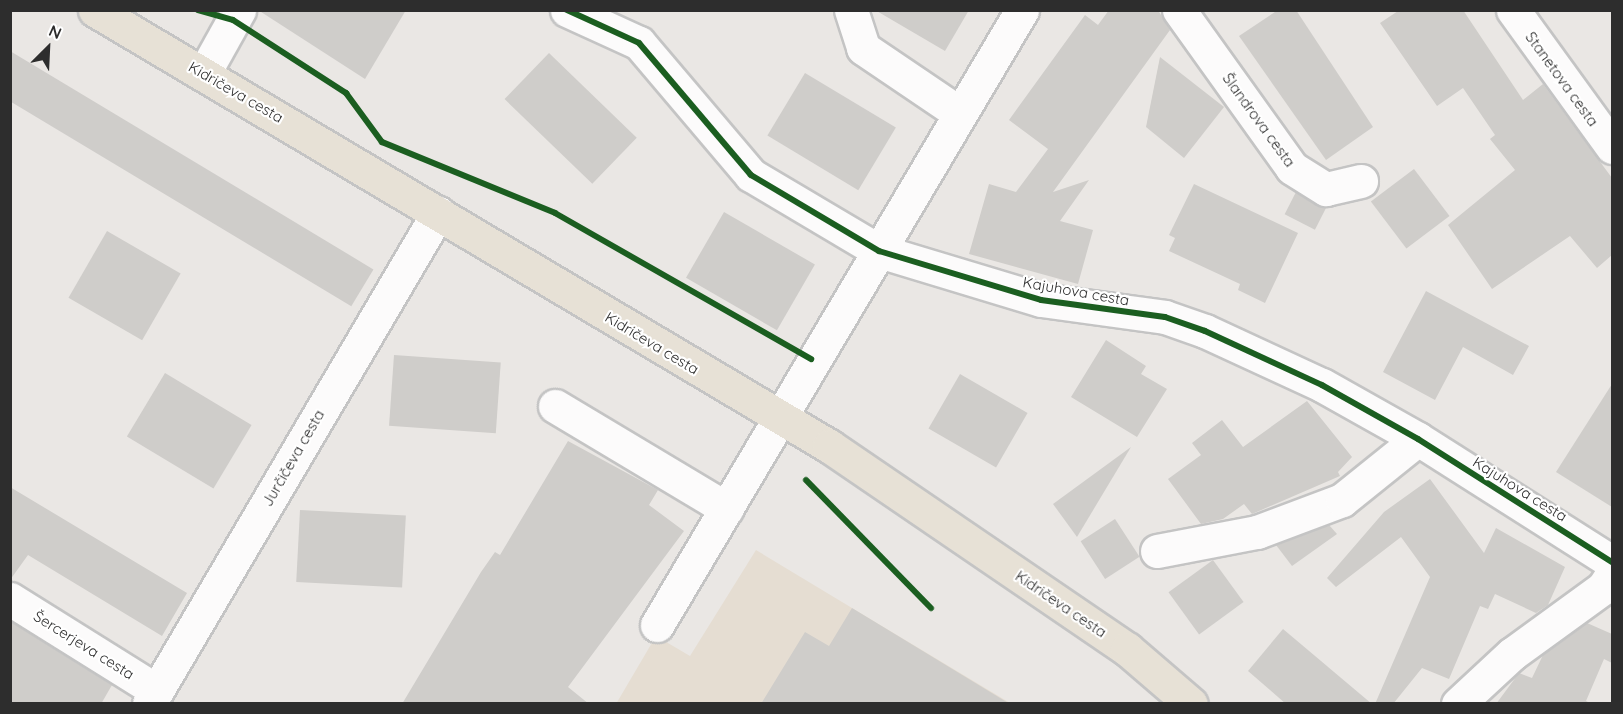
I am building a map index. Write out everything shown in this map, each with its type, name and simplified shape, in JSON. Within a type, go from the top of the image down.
[{"type":"main road","name":"Kidričeva cesta","points":[[95,10],[204,73],[779,419],[829,446],[1127,649],[1191,704]]},
{"type":"street","points":[[204,73],[239,10]]},
{"type":"street","name":"Kajuhova cesta","points":[[567,10],[639,43],[751,175],[879,251],[1041,300],[1165,317],[1205,331],[1322,386],[1418,439],[1612,562]]},
{"type":"street","points":[[851,10],[863,48],[959,112]]},
{"type":"street","points":[[657,625],[959,112],[1022,10]]},
{"type":"street","name":"Šlandrova cesta","points":[[1179,10],[1292,168],[1326,189],[1361,181]]},
{"type":"street","name":"Stanetova cesta","points":[[1513,10],[1612,147]]},
{"type":"street","name":"Jurčičeva cesta","points":[[153,697],[438,213]]},
{"type":"street","points":[[555,406],[727,509]]},
{"type":"street","points":[[1157,551],[1257,532],[1342,500],[1418,439]]},
{"type":"street","points":[[1458,704],[1512,654],[1603,588],[1612,574]]},
{"type":"street","name":"Šercerjeva cesta","points":[[10,599],[153,697]]},
{"type":"shaded area","points":[[756,550],[1010,703],[616,704],[656,636],[690,656]]},
{"type":"building","points":[[258,10],[406,10],[365,79]]},
{"type":"building","points":[[875,10],[969,10],[945,51]]},
{"type":"building","points":[[1109,10],[1158,10],[1170,30],[1053,192],[1089,180],[1060,221],[1093,230],[1078,284],[969,254],[989,184],[1016,192],[1048,149],[1009,120],[1085,15],[1098,25]]},
{"type":"building","points":[[1278,10],[1296,10],[1373,127],[1326,160],[1239,36]]},
{"type":"building","points":[[1463,10],[1523,100],[1543,84],[1612,178],[1612,255],[1597,268],[1570,236],[1492,289],[1448,225],[1515,170],[1490,139],[1495,135],[1463,88],[1437,106],[1380,23],[1398,11]]},
{"type":"building","points":[[10,51],[373,269],[351,306],[10,101]]},
{"type":"building","points":[[549,53],[637,138],[592,184],[505,99]]},
{"type":"building","points":[[1160,57],[1224,107],[1184,158],[1146,127]]},
{"type":"building","points":[[805,73],[896,128],[858,190],[767,136]]},
{"type":"building","points":[[1414,169],[1450,216],[1406,249],[1371,201]]},
{"type":"building","points":[[1194,184],[1298,233],[1265,303],[1238,290],[1240,284],[1169,251],[1175,238],[1169,235]]},
{"type":"building","points":[[1296,192],[1326,207],[1315,230],[1285,214]]},
{"type":"building","points":[[724,212],[815,264],[777,330],[686,278]]},
{"type":"building","points":[[107,231],[181,274],[142,340],[69,298]]},
{"type":"building","points":[[1426,291],[1529,346],[1513,375],[1463,347],[1435,400],[1383,372]]},
{"type":"building","points":[[1106,340],[1146,366],[1141,374],[1167,389],[1137,437],[1071,397]]},
{"type":"building","points":[[394,355],[501,362],[496,433],[389,426]]},
{"type":"building","points":[[165,373],[252,425],[213,488],[127,436]]},
{"type":"building","points":[[960,374],[1028,413],[996,468],[928,429]]},
{"type":"building","points":[[1612,384],[1612,507],[1556,472]]},
{"type":"building","points":[[1307,401],[1352,457],[1338,472],[1340,476],[1252,514],[1244,504],[1223,519],[1201,524],[1168,479],[1201,455],[1192,443],[1222,420],[1243,447]]},
{"type":"building","points":[[568,441],[658,490],[649,505],[684,531],[568,687],[589,704],[402,704],[481,572],[495,552],[500,555]]},
{"type":"building","points":[[1131,447],[1077,537],[1053,504]]},
{"type":"building","points":[[1430,479],[1484,553],[1496,528],[1565,567],[1548,605],[1536,613],[1495,594],[1488,609],[1480,606],[1449,679],[1422,668],[1393,704],[1375,704],[1430,577],[1401,537],[1336,587],[1327,578],[1384,512]]},
{"type":"building","points":[[10,487],[187,593],[162,636],[28,555],[10,580]]},
{"type":"building","points":[[300,510],[406,516],[402,587],[296,582]]},
{"type":"building","points":[[1115,519],[1140,557],[1105,579],[1081,541]]},
{"type":"building","points":[[1329,525],[1337,534],[1292,566],[1276,545]]},
{"type":"building","points":[[1213,560],[1244,602],[1199,634],[1169,592]]},
{"type":"building","points":[[852,608],[1010,704],[761,704],[805,632],[829,646]]},
{"type":"building","points":[[10,621],[112,685],[101,704],[10,704]]},
{"type":"building","points":[[1587,623],[1612,634],[1612,663],[1604,659],[1586,701],[1592,704],[1496,704],[1519,673],[1532,678],[1543,655]]},
{"type":"building","points":[[1283,629],[1372,704],[1286,704],[1248,671]]},
{"type":"cycle path","points":[[198,10],[233,20],[346,93],[382,142],[555,213],[811,359]]},
{"type":"cycle path","points":[[567,10],[639,43],[751,175],[879,251],[1041,300],[1165,317],[1205,331],[1322,385],[1418,439],[1612,562]]},
{"type":"cycle path","points":[[806,480],[931,608]]}]
